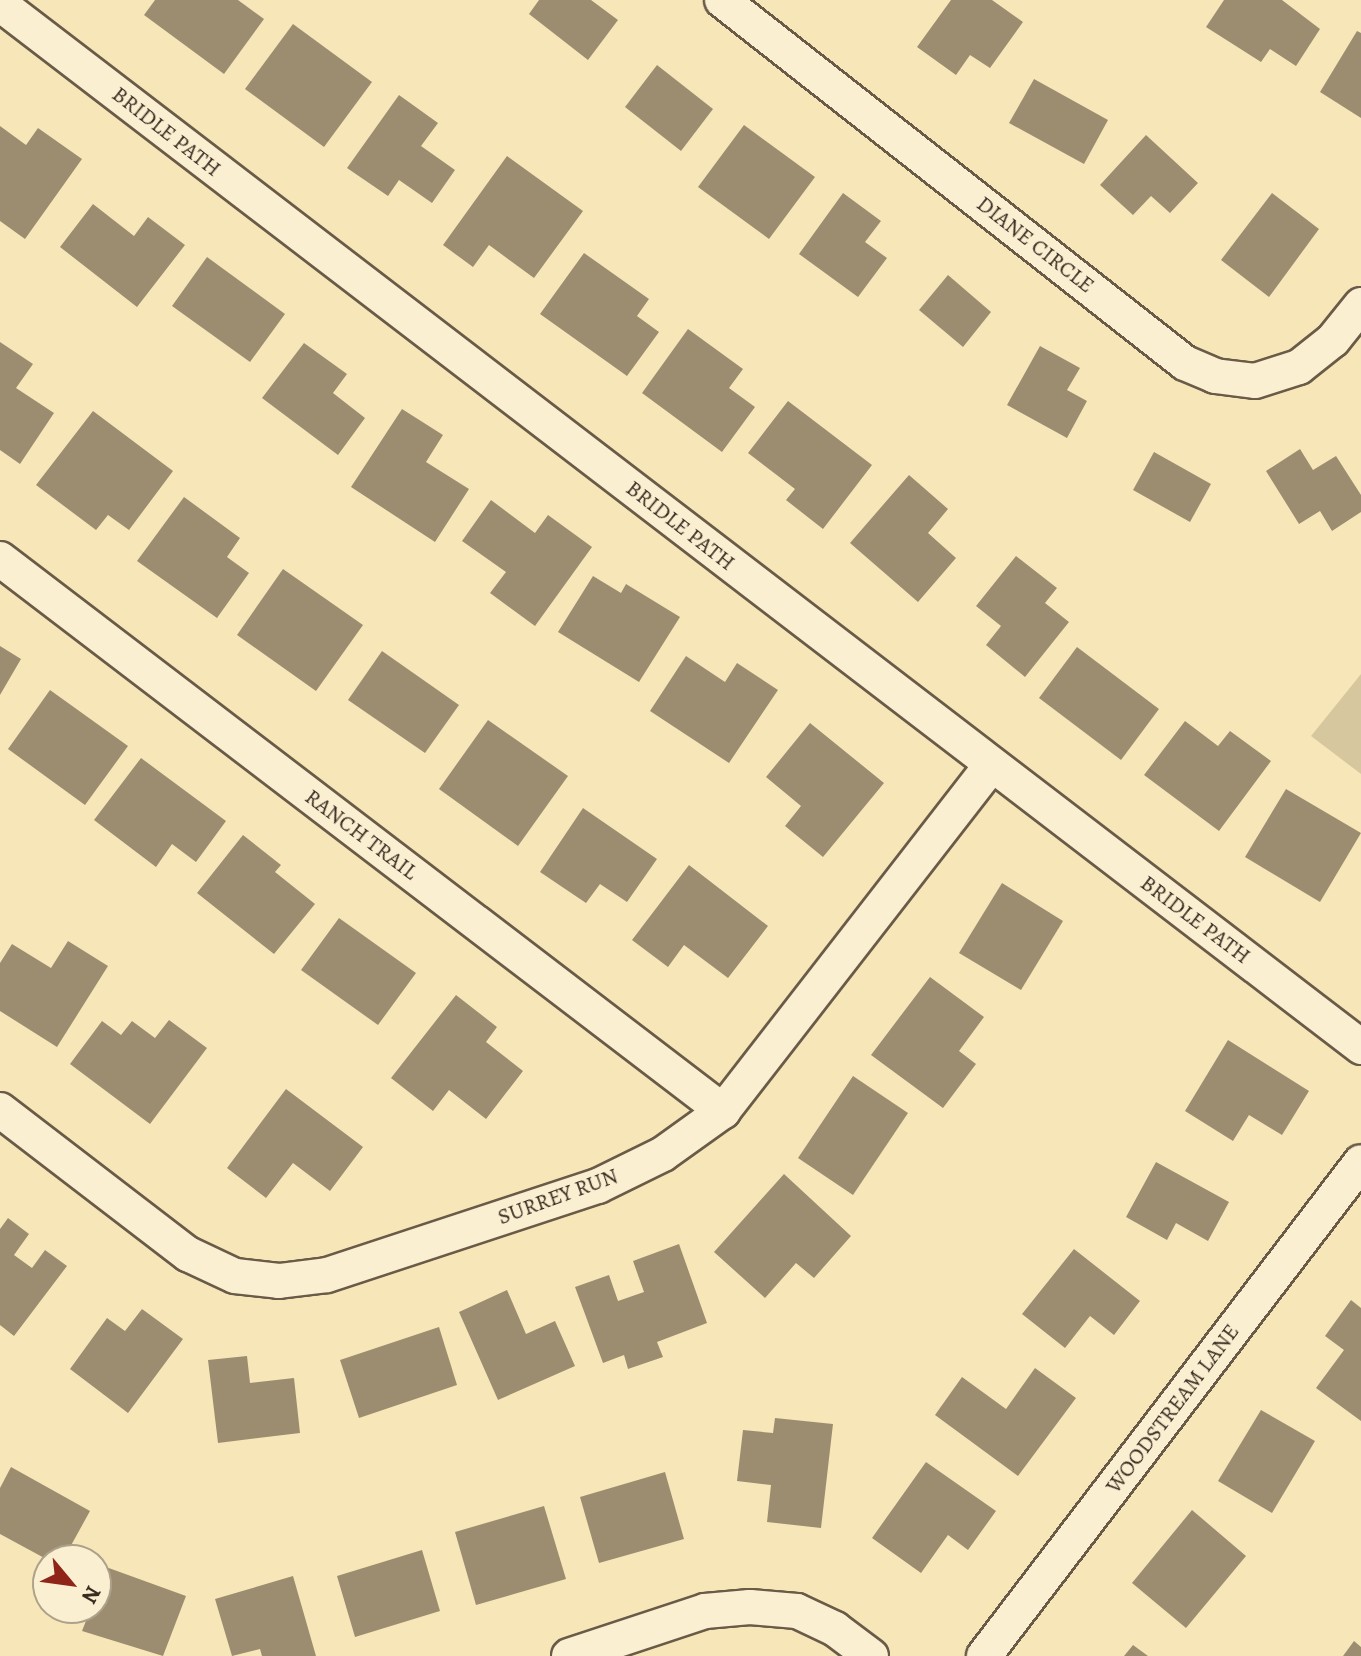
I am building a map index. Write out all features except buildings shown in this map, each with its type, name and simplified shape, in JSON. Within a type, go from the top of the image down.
[{"type":"street","name":"DIANE CIRCLE","points":[[722,0],[1185,363],[1215,376],[1255,381],[1299,367],[1333,340],[1361,305]]},
{"type":"street","name":"BRIDLE PATH","points":[[0,4],[1361,1047]]},
{"type":"street","name":"RANCH TRAIL","points":[[0,559],[723,1111]]},
{"type":"street","name":"SURREY RUN","points":[[0,1110],[188,1254],[235,1276],[279,1281],[327,1275],[598,1186],[663,1154],[723,1111],[991,765]]},
{"type":"street","name":"WOODSTREAM LANE","points":[[984,1656],[1361,1162]]},
{"type":"street","points":[[569,1656],[705,1611],[750,1607],[797,1611],[835,1629],[871,1656]]},
{"type":"shaded area","points":[[1361,674],[1361,774],[1311,736]]}]
